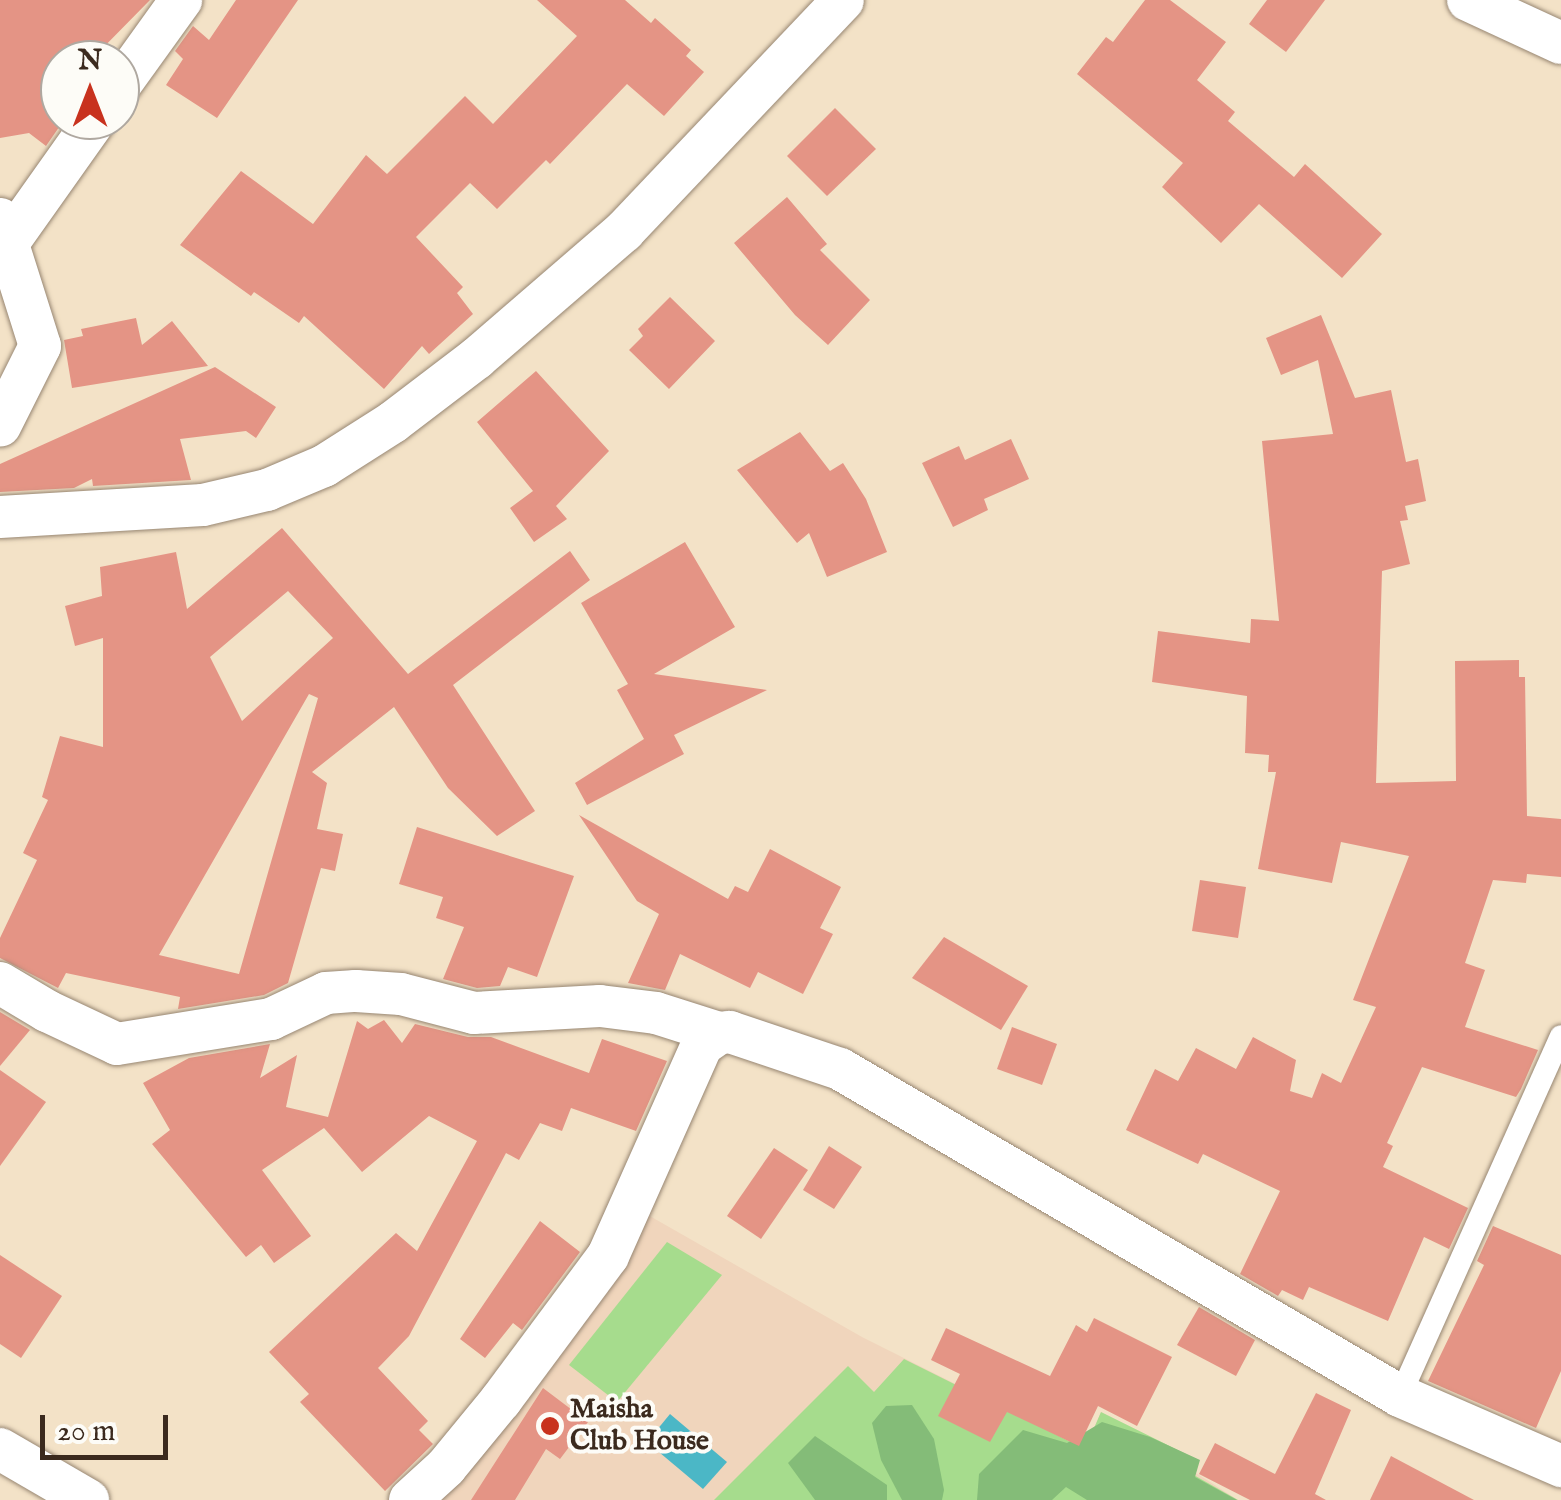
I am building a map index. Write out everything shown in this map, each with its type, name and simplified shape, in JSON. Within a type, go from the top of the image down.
[{"type":"street","points":[[140,58],[181,0]]},
{"type":"street","points":[[0,517],[202,505],[267,490],[324,466],[393,422],[476,358],[624,231],[842,0]]},
{"type":"street","points":[[1468,0],[1561,43]]},
{"type":"street","points":[[0,426],[40,346],[4,231],[79,140]]},
{"type":"street","points":[[0,982],[47,1012],[118,1044],[271,1019],[326,992],[356,991],[401,994],[474,1013],[600,1006],[656,1014],[719,1033],[740,1034],[840,1070],[1400,1396],[1561,1466]]},
{"type":"street","points":[[410,1500],[446,1468],[608,1256],[702,1045],[719,1033]]},
{"type":"street","points":[[0,1449],[41,1487],[88,1500]]},
{"type":"lane","points":[[1400,1396],[1561,1036]]},
{"type":"shaded area","points":[[641,1211],[862,1337],[1085,1449],[1101,1412],[1238,1500],[426,1500]]},
{"type":"green space","points":[[667,1242],[722,1275],[617,1402],[569,1365]]},
{"type":"green space","points":[[904,1359],[1085,1449],[1101,1412],[1198,1460],[1192,1474],[1238,1500],[714,1500],[848,1366],[874,1392]]},
{"type":"green space","points":[[912,1405],[934,1439],[944,1490],[942,1500],[902,1500],[881,1460],[872,1423],[886,1406]]},
{"type":"green space","points":[[1102,1422],[1150,1437],[1200,1460],[1195,1477],[1237,1500],[1087,1500],[1066,1487],[1052,1500],[977,1500],[979,1474],[1023,1430],[1067,1443]]},
{"type":"green space","points":[[815,1436],[887,1485],[887,1500],[815,1500],[788,1463]]},
{"type":"water","points":[[670,1414],[727,1462],[703,1489],[647,1442]]},
{"type":"building","points":[[0,0],[150,0],[111,40],[40,40],[40,140],[50,140],[46,146],[29,133],[0,138]]},
{"type":"building","points":[[236,0],[298,0],[217,118],[166,85],[183,59],[175,51],[193,26],[209,40]]},
{"type":"building","points":[[537,0],[625,0],[651,23],[655,18],[691,50],[686,56],[704,72],[664,116],[627,84],[550,164],[546,160],[497,209],[470,183],[416,237],[463,287],[457,293],[473,314],[429,354],[422,346],[384,389],[304,316],[299,323],[254,292],[251,296],[180,245],[241,171],[313,224],[366,155],[387,174],[465,96],[493,124],[577,36]]},
{"type":"building","points":[[1145,0],[1170,0],[1226,42],[1197,80],[1235,112],[1228,121],[1294,177],[1305,164],[1382,234],[1342,278],[1259,204],[1221,243],[1162,187],[1183,163],[1077,74],[1106,37],[1113,42]]},
{"type":"building","points":[[1267,0],[1325,0],[1286,52],[1249,24]]},
{"type":"building","points":[[835,108],[876,149],[827,196],[787,156]]},
{"type":"building","points":[[787,197],[827,244],[820,250],[870,300],[828,345],[795,315],[734,243]]},
{"type":"building","points":[[670,297],[715,341],[669,389],[629,350],[643,336],[638,329]]},
{"type":"building","points":[[1321,315],[1355,398],[1391,390],[1406,462],[1418,459],[1426,501],[1405,506],[1408,520],[1400,521],[1410,564],[1382,571],[1376,783],[1456,781],[1455,661],[1519,660],[1519,677],[1525,677],[1527,816],[1561,819],[1561,877],[1527,874],[1526,883],[1493,880],[1465,963],[1485,970],[1465,1027],[1538,1050],[1521,1089],[1516,1097],[1422,1067],[1387,1143],[1393,1146],[1383,1167],[1468,1208],[1449,1249],[1424,1237],[1388,1321],[1309,1287],[1303,1300],[1282,1290],[1278,1296],[1240,1274],[1280,1191],[1203,1154],[1198,1164],[1126,1130],[1155,1069],[1178,1081],[1196,1048],[1236,1069],[1253,1037],[1296,1060],[1290,1091],[1312,1098],[1322,1073],[1341,1083],[1376,1007],[1353,1000],[1409,856],[1341,842],[1332,883],[1258,869],[1276,772],[1268,772],[1269,755],[1245,753],[1247,696],[1152,682],[1158,631],[1250,643],[1251,619],[1279,621],[1262,441],[1333,434],[1318,360],[1281,375],[1266,338]]},
{"type":"building","points":[[136,318],[142,345],[172,321],[208,366],[72,388],[64,340],[83,336],[81,329]]},
{"type":"building","points":[[215,367],[276,407],[256,438],[246,431],[180,439],[191,480],[93,486],[92,479],[74,488],[0,492],[0,464]]},
{"type":"building","points":[[536,371],[609,451],[556,506],[567,519],[534,542],[510,508],[533,491],[477,422]]},
{"type":"building","points":[[800,432],[830,471],[843,463],[866,499],[887,552],[827,577],[809,533],[797,543],[737,470]]},
{"type":"building","points":[[1011,439],[1029,479],[984,499],[988,510],[953,527],[922,463],[959,446],[965,460]]},
{"type":"building","points":[[282,528],[408,674],[570,551],[590,580],[453,685],[535,811],[497,836],[448,788],[394,707],[312,772],[327,783],[317,829],[343,834],[335,871],[321,868],[288,983],[264,995],[178,1009],[180,997],[66,973],[58,988],[0,958],[0,938],[37,860],[23,853],[48,800],[42,797],[60,736],[103,747],[103,638],[75,646],[65,606],[102,596],[100,567],[176,552],[187,609]],"holes":[[[288,591],[333,638],[242,721],[210,657]],[[309,694],[318,698],[239,974],[159,955]]]},
{"type":"building","points":[[685,542],[735,627],[654,674],[767,690],[674,735],[684,754],[587,805],[575,783],[644,739],[617,690],[628,684],[581,603]]},
{"type":"building","points":[[579,815],[728,899],[735,886],[748,892],[770,849],[841,887],[820,928],[833,934],[803,994],[758,972],[750,988],[680,954],[665,990],[628,983],[659,914],[637,901]]},
{"type":"building","points":[[417,827],[574,876],[537,977],[508,967],[500,986],[477,988],[443,979],[464,927],[436,918],[443,897],[399,884]]},
{"type":"building","points":[[1200,880],[1246,887],[1238,938],[1192,931]]},
{"type":"building","points":[[944,937],[1028,986],[1001,1030],[912,978]]},
{"type":"building","points":[[0,1012],[30,1030],[0,1066]]},
{"type":"building","points":[[384,1020],[402,1043],[415,1024],[468,1037],[491,1037],[589,1073],[602,1039],[667,1061],[636,1131],[571,1108],[562,1131],[540,1123],[519,1160],[506,1153],[409,1336],[378,1368],[428,1421],[419,1430],[433,1444],[385,1491],[300,1402],[309,1394],[269,1352],[396,1233],[417,1251],[477,1141],[429,1116],[362,1172],[324,1128],[262,1170],[311,1236],[274,1263],[261,1245],[246,1257],[152,1144],[170,1130],[143,1083],[189,1058],[270,1044],[260,1078],[297,1055],[286,1107],[328,1117],[357,1021],[368,1029]]},
{"type":"building","points":[[1012,1027],[1057,1044],[1042,1085],[997,1069]]},
{"type":"building","points":[[0,1070],[46,1102],[0,1166]]},
{"type":"building","points":[[829,1146],[862,1167],[834,1209],[803,1190]]},
{"type":"building","points":[[774,1148],[808,1170],[761,1239],[727,1216]]},
{"type":"building","points":[[540,1221],[580,1252],[522,1330],[513,1323],[485,1358],[460,1339]]},
{"type":"building","points":[[1493,1226],[1561,1255],[1561,1371],[1536,1428],[1428,1381],[1484,1265],[1477,1261]]},
{"type":"building","points":[[0,1255],[62,1296],[21,1358],[0,1344]]},
{"type":"building","points":[[1199,1307],[1255,1340],[1236,1376],[1177,1345]]},
{"type":"building","points":[[1094,1318],[1172,1357],[1137,1426],[1098,1406],[1079,1446],[1007,1412],[990,1442],[938,1416],[960,1374],[931,1360],[946,1328],[1050,1376],[1076,1325],[1087,1332]]},
{"type":"building","points":[[543,1388],[588,1422],[560,1459],[546,1449],[515,1500],[471,1500]]},
{"type":"building","points":[[1316,1393],[1351,1410],[1315,1494],[1326,1500],[1250,1500],[1199,1474],[1215,1443],[1275,1474]]},
{"type":"building","points":[[1391,1456],[1474,1500],[1370,1500]]},
{"type":"place","name":"Maisha Club House","points":[[550,1426]]}]
